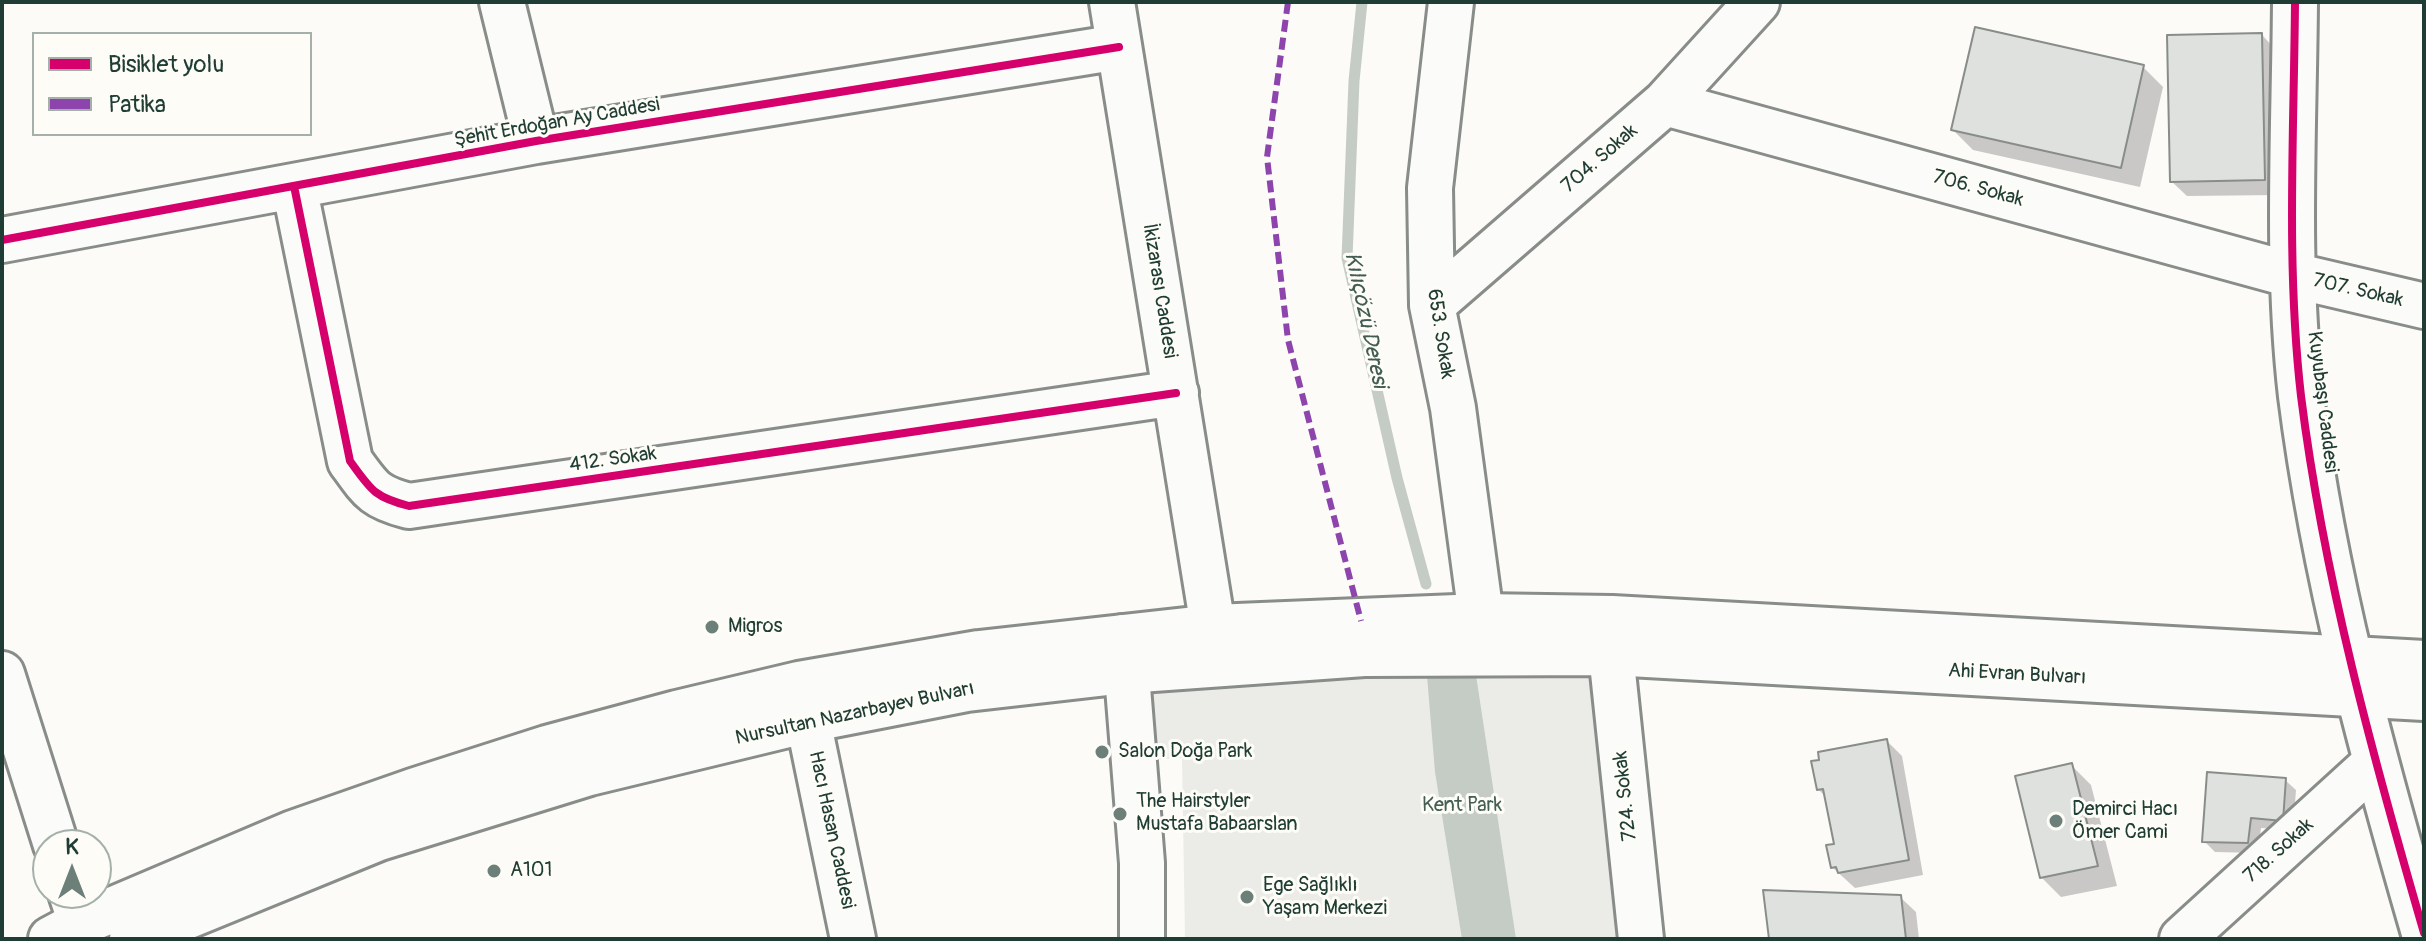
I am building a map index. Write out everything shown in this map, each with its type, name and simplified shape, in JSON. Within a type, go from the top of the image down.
[{"type":"street","points":[[502,2],[536,141]]},
{"type":"street","name":"İkizarası Caddesi","points":[[1112,2],[1213,627]]},
{"type":"street","name":"653. Sokak","points":[[1451,2],[1430,188],[1432,305],[1453,408],[1481,616]]},
{"type":"street","name":"704. Sokak","points":[[1432,305],[1665,103],[1757,2]]},
{"type":"street","name":"Kuyubaşı Caddesi","points":[[2295,2],[2292,275],[2301,396],[2353,676],[2424,933]]},
{"type":"street","name":"Şehit Erdoğan Ay Caddesi","points":[[2,240],[536,141],[1119,47]]},
{"type":"street","name":"706. Sokak","points":[[1665,103],[2292,275]]},
{"type":"street","name":"412. Sokak","points":[[294,186],[350,461],[383,500],[409,506],[1176,393]]},
{"type":"street","name":"707. Sokak","points":[[2292,275],[2424,306]]},
{"type":"street","points":[[1481,616],[1611,636]]},
{"type":"street","name":"Nursultan Nazarbayev Bulvarı","points":[[132,939],[379,838],[589,773],[808,720],[1124,654],[1213,627],[1481,616]]},
{"type":"street","name":"Ahi Evran Bulvarı","points":[[1611,636],[2353,676],[2424,663]]},
{"type":"street","name":"Nursultan Nazarbayev Bulvarı","points":[[68,918],[293,833],[561,744],[677,713],[886,667],[979,653],[1364,654],[1611,636]]},
{"type":"street","name":"724. Sokak","points":[[1611,636],[1641,939]]},
{"type":"street","points":[[1124,654],[1142,863],[1142,939]]},
{"type":"street","points":[[2,674],[51,829]]},
{"type":"street","name":"Ahi Evran Bulvarı","points":[[2353,676],[2424,698]]},
{"type":"street","name":"Hacı Hasan Caddesi","points":[[808,720],[853,939]]},
{"type":"street","name":"718. Sokak","points":[[2182,939],[2375,763]]},
{"type":"green space","name":"Kent Park","points":[[1592,668],[1626,939],[1185,939],[1182,758],[1152,760],[1146,695],[1154,687]]},
{"type":"shaded area","points":[[1476,675],[1516,939],[1462,939],[1435,772],[1427,676]]},
{"type":"building","points":[[1975,27],[2144,65],[2121,168],[1951,130]]},
{"type":"building","points":[[2262,33],[2265,180],[2170,182],[2167,35]]},
{"type":"building","points":[[1887,739],[1909,860],[1838,873],[1836,867],[1831,868],[1826,845],[1834,844],[1823,789],[1817,790],[1811,761],[1819,760],[1818,752]]},
{"type":"building","name":"Demirci Hacı Ömer Cami","points":[[2072,763],[2098,866],[2040,878],[2015,776]]},
{"type":"building","points":[[2207,772],[2286,778],[2283,821],[2251,818],[2248,843],[2202,842]]},
{"type":"building","points":[[1763,890],[1901,895],[1906,939],[1769,939]]},
{"type":"waterway","name":"Kılıçözü Deresi","points":[[1362,2],[1354,81],[1347,258],[1397,478],[1426,584]]},
{"type":"marked path","points":[[1288,2],[1267,157],[1288,340],[1361,621]]},
{"type":"cycle path","points":[[2295,2],[2292,248],[2301,396],[2323,532],[2352,667],[2424,933]]},
{"type":"cycle path","points":[[2,240],[536,141],[1119,47]]},
{"type":"cycle path","points":[[294,186],[350,461],[374,491],[409,506],[1176,393]]},
{"type":"place","name":"Migros","points":[[712,627]]},
{"type":"place","name":"Salon Doğa Park","points":[[1102,752]]},
{"type":"place","name":"The Hairstyler Mustafa Babaarslan","points":[[1120,814]]},
{"type":"place","name":"Demirci Hacı Ömer Cami","points":[[2056,821]]},
{"type":"place","name":"A101","points":[[494,871]]},
{"type":"place","name":"Ege Sağlıklı Yaşam Merkezi","points":[[1247,897]]}]
